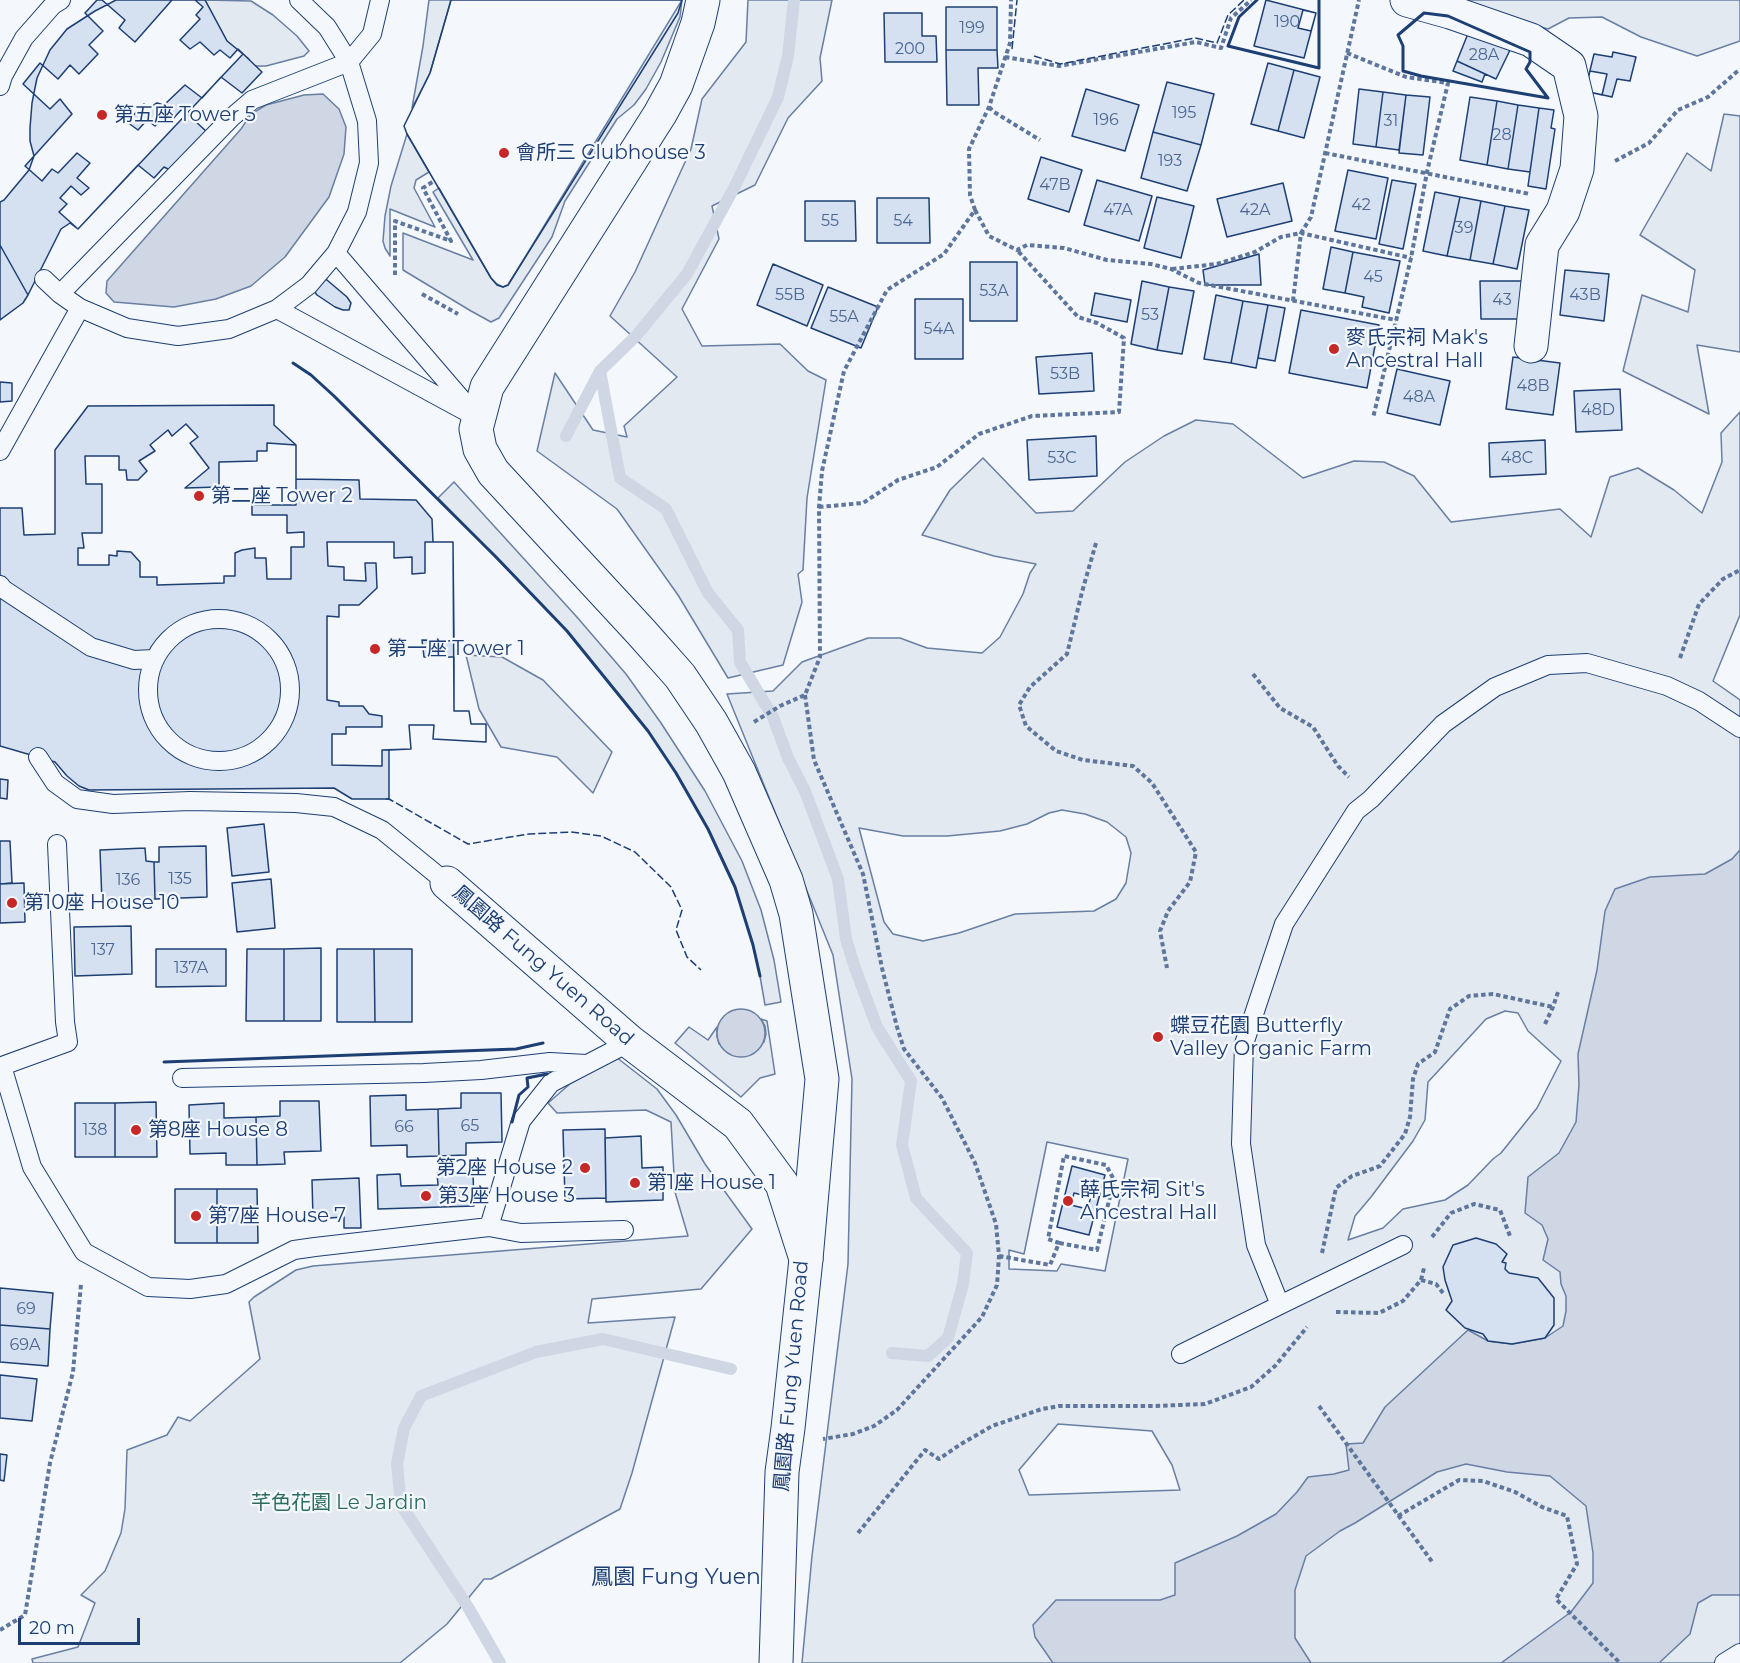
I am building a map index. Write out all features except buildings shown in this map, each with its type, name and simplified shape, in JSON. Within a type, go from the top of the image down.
[{"type":"street","points":[[703,0],[698,23],[676,85],[487,387],[476,429],[480,449],[493,472],[672,667],[711,722],[739,772],[786,880],[796,914],[822,1078],[806,1259]]},
{"type":"street","points":[[1407,0],[1531,40],[1569,66],[1581,116],[1577,169],[1563,211],[1542,245],[1531,346]]},
{"type":"street","name":"鳳園路 Fung Yuen Road","points":[[447,883],[630,1042],[738,1124],[782,1184],[806,1259],[782,1472],[776,1663]]},
{"type":"lane","points":[[0,87],[3,76],[24,38],[60,0]]},
{"type":"lane","points":[[44,279],[80,308],[127,328],[178,336],[229,329],[277,309],[309,285],[336,253],[357,213],[369,163],[368,121],[349,62],[327,27],[299,0]]},
{"type":"lane","points":[[60,294],[252,100],[349,62],[372,34],[380,0]]},
{"type":"lane","points":[[336,253],[478,418]]},
{"type":"lane","points":[[0,451],[80,308]]},
{"type":"lane","points":[[277,309],[478,418]]},
{"type":"lane","points":[[0,585],[91,646],[134,660],[154,659]]},
{"type":"lane","points":[[226,619],[247,624],[266,636],[280,653],[288,674],[290,695],[285,717],[273,735],[256,750],[235,759],[212,760],[190,755],[171,743],[156,725],[149,704],[147,681],[154,659],[166,641],[184,628],[204,620],[226,619]]},
{"type":"lane","points":[[1280,1305],[1256,1245],[1241,1144],[1244,1044],[1284,924],[1356,811],[1371,799],[1443,724],[1495,687],[1548,665],[1587,663],[1666,686],[1699,701],[1740,728]]},
{"type":"lane","points":[[38,757],[55,783],[77,799],[113,804],[202,801],[296,803],[334,807],[382,830],[447,883]]},
{"type":"lane","points":[[57,844],[65,1022],[68,1042],[1,1064],[32,1167],[84,1252],[148,1287],[190,1288],[225,1284],[294,1250],[489,1227],[521,1233],[624,1230]]},
{"type":"lane","points":[[489,1227],[521,1121],[551,1083],[630,1042]]},
{"type":"lane","points":[[182,1078],[424,1073],[481,1071],[549,1062],[586,1064]]},
{"type":"lane","points":[[1181,1354],[1403,1245]]},
{"type":"lane","points":[[1724,1663],[1740,1653]]},
{"type":"path","points":[[819,507],[863,502],[898,480],[937,467],[979,434],[1032,416],[1119,412],[1124,338],[1097,323],[1078,317],[1017,249],[989,236],[970,195],[969,148],[989,107],[1010,43],[1011,0]]},
{"type":"path","points":[[1005,57],[1059,66],[1196,42],[1221,48],[1231,18],[1251,0]]},
{"type":"path","points":[[1293,301],[1301,233],[1311,217],[1359,0]]},
{"type":"path","points":[[1347,53],[1406,76],[1448,83],[1427,172],[1411,258],[1373,418]]},
{"type":"path","points":[[1577,169],[1613,161],[1649,143],[1678,110],[1708,97],[1740,69]]},
{"type":"path","points":[[989,107],[1041,140]]},
{"type":"path","points":[[1325,153],[1532,194]]},
{"type":"path","points":[[395,276],[395,221],[451,242],[423,188],[434,181]]},
{"type":"path","points":[[820,1439],[854,1434],[874,1426],[897,1410],[982,1317],[997,1285],[999,1256],[996,1224],[975,1163],[942,1098],[904,1049],[882,968],[863,874],[814,760],[805,695],[820,657],[819,507],[822,471],[844,371],[887,290],[944,254],[975,210]]},
{"type":"path","points":[[1171,269],[1218,264],[1255,252],[1281,237],[1301,233],[1411,258]]},
{"type":"path","points":[[1017,249],[1027,245],[1064,248],[1107,260],[1151,264],[1171,269],[1199,283],[1396,320]]},
{"type":"path","points":[[422,294],[458,314]]},
{"type":"path","points":[[1096,543],[1067,654],[1030,687],[1019,705],[1026,726],[1056,751],[1083,760],[1133,766],[1152,783],[1196,852],[1190,882],[1168,911],[1160,931],[1167,968]]},
{"type":"path","points":[[1666,686],[1682,654],[1699,604],[1723,579],[1740,570]]},
{"type":"path","points":[[1252,674],[1280,708],[1312,727],[1338,766],[1371,799]]},
{"type":"path","points":[[760,718],[805,695]]},
{"type":"path","points":[[1545,1024],[1558,992]]},
{"type":"path","points":[[1325,1283],[1321,1250],[1336,1188],[1352,1176],[1380,1166],[1405,1134],[1410,1117],[1413,1079],[1418,1064],[1435,1052],[1450,1009],[1469,996],[1493,994],[1553,1007]]},
{"type":"path","points":[[1064,1156],[1106,1165],[1114,1180],[1097,1250],[1059,1243],[1048,1239],[1064,1156]]},
{"type":"path","points":[[999,1256],[1050,1265],[1059,1243]]},
{"type":"path","points":[[0,1630],[25,1615],[50,1464],[73,1372],[84,1252]]},
{"type":"path","points":[[1421,1280],[1436,1284],[1443,1293]]},
{"type":"path","points":[[1319,1406],[1433,1563]]},
{"type":"path","points":[[1398,1516],[1459,1480],[1483,1481],[1515,1492],[1542,1507],[1567,1516],[1577,1564],[1557,1599],[1620,1663]]},
{"type":"green space","points":[[205,0],[251,1],[273,15],[297,36],[309,51],[304,56],[266,66],[246,66],[249,59],[227,41]]},
{"type":"green space","points":[[429,0],[451,0],[430,73],[412,108],[423,46]]},
{"type":"green space","points":[[682,0],[680,17],[661,62],[646,89],[634,105],[617,119],[565,201],[552,237],[499,318],[491,322],[403,270],[403,233],[473,260],[433,192],[439,188],[491,278],[503,287],[508,285]]},
{"type":"green space","points":[[748,0],[832,0],[820,58],[822,81],[788,118],[755,185],[712,206],[719,239],[682,309],[702,346],[780,344],[808,371],[826,380],[807,498],[803,570],[798,574],[802,602],[783,665],[728,678],[678,595],[617,509],[537,451],[555,373],[593,430],[627,437],[624,426],[677,377],[610,316],[635,272],[691,149],[702,99],[746,42]]},
{"type":"green space","points":[[1451,0],[1740,0],[1740,41],[1697,56],[1641,37],[1602,17],[1569,18],[1548,29]]},
{"type":"green space","points":[[1724,114],[1740,116],[1740,352],[1697,345],[1709,414],[1623,371],[1642,295],[1688,312],[1695,270],[1640,235],[1687,153],[1711,171]]},
{"type":"green space","points":[[407,134],[429,172],[416,180],[414,188],[435,227],[390,209],[390,256],[383,241],[385,216],[391,186]]},
{"type":"green space","name":"蝶豆花園 Butterfly Valley Organic Farm","points":[[1740,412],[1740,615],[1713,681],[1740,700],[1740,1663],[802,1663],[812,1556],[848,1264],[852,1079],[833,955],[727,694],[773,691],[802,662],[868,638],[900,638],[927,648],[982,653],[1000,637],[1036,564],[994,556],[922,535],[950,490],[983,458],[1036,513],[1073,511],[1125,462],[1164,436],[1196,420],[1233,424],[1303,478],[1354,461],[1384,462],[1414,476],[1451,522],[1560,509],[1591,537],[1610,477],[1638,468],[1674,490],[1702,513],[1722,462],[1721,433]],"holes":[[[1062,810],[1085,814],[1107,822],[1126,837],[1131,853],[1126,883],[1116,899],[1094,911],[1015,914],[959,933],[923,941],[893,934],[884,922],[859,828],[903,836],[947,836],[1000,831],[1027,824],[1049,813]],[[1505,1011],[1518,1013],[1528,1031],[1561,1061],[1537,1108],[1501,1153],[1468,1185],[1445,1200],[1403,1209],[1383,1228],[1348,1240],[1355,1216],[1413,1141],[1425,1120],[1428,1082],[1486,1019]],[[1047,1142],[1128,1159],[1105,1271],[1061,1264],[1057,1271],[1009,1269],[1009,1250],[1024,1254]],[[1058,1424],[1152,1431],[1172,1465],[1180,1490],[1029,1495],[1019,1470]]]},
{"type":"green space","points":[[454,482],[626,674],[705,791],[742,861],[761,910],[774,960],[781,1002],[765,1005],[753,945],[735,887],[708,829],[676,773],[648,731],[567,631],[438,498]]},
{"type":"green space","points":[[466,655],[502,657],[543,680],[612,752],[593,793],[557,757],[501,747],[479,709]]},
{"type":"green space","points":[[761,1019],[767,1021],[775,1074],[760,1078],[741,1097],[675,1043],[689,1027],[708,1040],[717,1027],[719,1044],[764,1042],[765,1026]]},
{"type":"green space","name":"芊色花園 Le Jardin","points":[[616,1057],[657,1089],[676,1115],[705,1164],[752,1229],[701,1289],[592,1299],[588,1323],[675,1317],[620,1509],[491,1579],[484,1579],[447,1624],[400,1663],[33,1663],[32,1659],[78,1647],[95,1603],[81,1595],[105,1571],[121,1533],[125,1509],[127,1450],[167,1435],[178,1417],[190,1421],[260,1359],[249,1302],[254,1297],[296,1270],[313,1266],[688,1236],[675,1192],[671,1122],[646,1110],[557,1113],[548,1103],[571,1083]]},
{"type":"shaded area","points":[[323,94],[339,109],[346,127],[344,154],[329,197],[285,257],[251,286],[216,299],[174,307],[114,302],[106,293],[107,281],[241,129],[251,114],[266,105],[304,95]]},
{"type":"shaded area","points":[[1740,850],[1740,1595],[1712,1595],[1698,1603],[1690,1634],[1659,1663],[1501,1663],[1571,1612],[1593,1583],[1593,1553],[1586,1506],[1550,1476],[1507,1472],[1466,1464],[1437,1472],[1340,1531],[1306,1556],[1295,1590],[1295,1638],[1311,1663],[1053,1663],[1035,1637],[1033,1625],[1056,1600],[1160,1600],[1175,1595],[1175,1563],[1237,1536],[1276,1514],[1308,1477],[1349,1470],[1346,1444],[1363,1443],[1385,1407],[1468,1330],[1488,1341],[1512,1344],[1545,1338],[1563,1326],[1566,1296],[1561,1284],[1560,1272],[1543,1260],[1548,1239],[1542,1225],[1525,1213],[1528,1177],[1559,1153],[1576,1122],[1579,1085],[1578,1054],[1597,970],[1605,911],[1615,889],[1650,877],[1705,874],[1732,859]]},
{"type":"shaded area","points":[[736,1009],[746,1009],[758,1016],[765,1028],[765,1038],[758,1050],[746,1057],[736,1057],[721,1046],[717,1038],[717,1028],[728,1013]]},
{"type":"waterway","points":[[566,436],[600,371],[636,336],[687,274],[735,186],[778,97],[788,56],[794,0]]},
{"type":"waterway","points":[[600,371],[620,478],[666,509],[708,593],[738,630],[740,662],[773,717],[788,758],[805,791],[838,879],[846,939],[855,968],[877,1027],[911,1081],[902,1145],[916,1198],[967,1253],[963,1284],[948,1338],[928,1356],[892,1353]]},
{"type":"waterway","points":[[500,1663],[468,1607],[401,1505],[397,1464],[404,1428],[421,1396],[536,1352],[603,1339],[731,1369]]},
{"type":"fence","points":[[1012,49],[1017,0]]},
{"type":"fence","points":[[1034,56],[1060,64],[1195,38],[1217,43],[1228,15],[1244,0]]},
{"type":"fence","points":[[386,799],[468,844],[529,834],[571,832],[601,836],[635,852],[671,887],[682,910],[676,930],[687,957],[701,970]]},
{"type":"wall","points":[[1257,0],[1239,17],[1228,46],[1319,68],[1319,0]]},
{"type":"wall","points":[[1424,13],[1448,16],[1530,52],[1530,62],[1526,69],[1548,98],[1403,71],[1403,46],[1398,35],[1424,13]]},
{"type":"wall","points":[[293,363],[311,375],[334,396],[496,557],[567,631],[648,731],[676,773],[708,829],[735,887],[760,976]]},
{"type":"wall","points":[[164,1062],[516,1049],[543,1043]]},
{"type":"wall","points":[[512,1122],[519,1095],[528,1087],[527,1078],[547,1074]]},
{"type":"place","name":"第五座 Tower 5","points":[[102,115]]},
{"type":"place","name":"會所三 Clubhouse 3","points":[[504,153]]},
{"type":"place","name":"麥氏宗祠 Mak's Ancestral Hall","points":[[1334,349]]},
{"type":"place","name":"第二座 Tower 2","points":[[199,496]]},
{"type":"place","name":"第一座 Tower 1","points":[[375,649]]},
{"type":"place","name":"第10座 House 10","points":[[12,903]]},
{"type":"place","name":"蝶豆花園 Butterfly Valley Organic Farm","points":[[1158,1037]]},
{"type":"place","name":"第8座 House 8","points":[[136,1130]]},
{"type":"place","name":"第2座 House 2","points":[[585,1168]]},
{"type":"place","name":"第1座 House 1","points":[[635,1183]]},
{"type":"place","name":"第3座 House 3","points":[[426,1196]]},
{"type":"place","name":"薛氏宗祠 Sit's Ancestral Hall","points":[[1068,1201]]},
{"type":"place","name":"第7座 House 7","points":[[196,1216]]},
{"type":"district","name":"鳳園 Fung Yuen","points":[[676,1578]]}]
